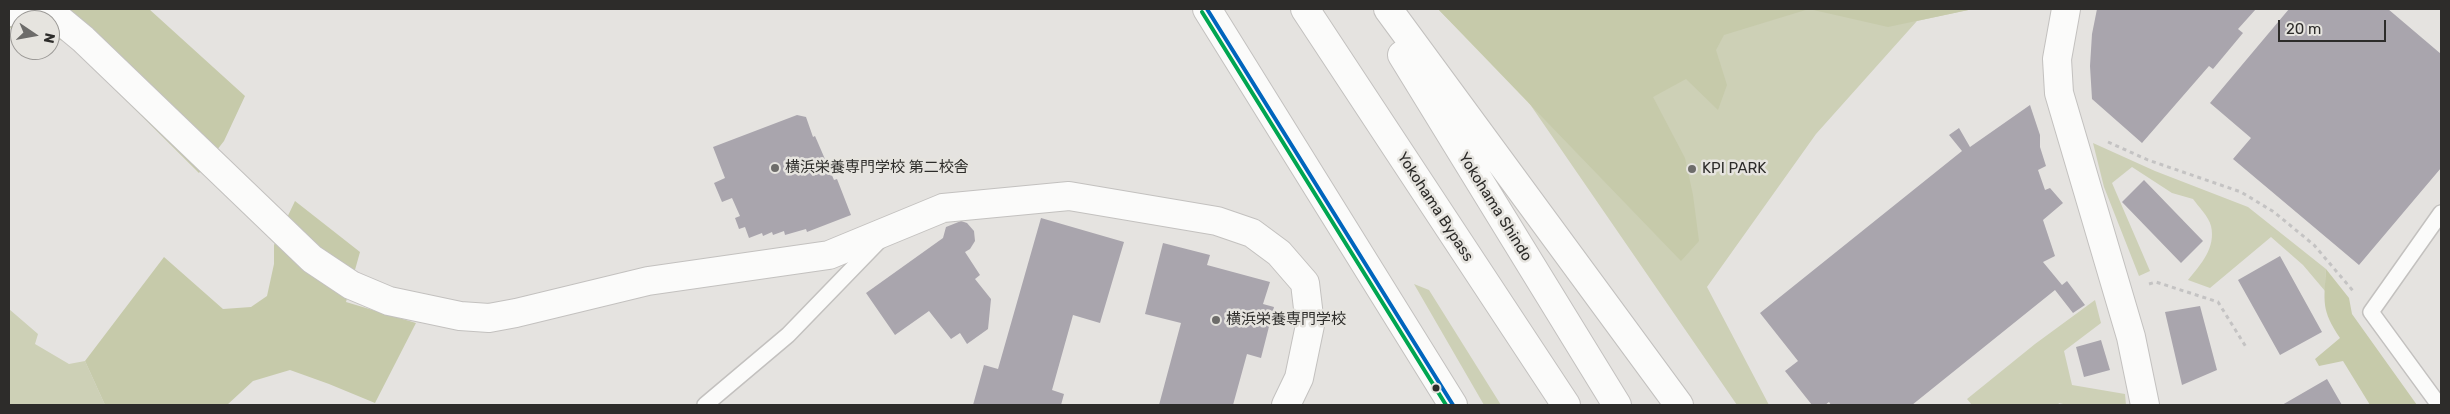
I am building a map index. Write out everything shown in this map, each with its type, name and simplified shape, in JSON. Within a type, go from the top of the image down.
[{"type":"main road","points":[[9,12],[22,9]]},
{"type":"main road","points":[[40,9],[54,15],[83,39],[312,260],[351,284],[389,301],[419,309],[460,316],[489,318],[648,281],[828,255],[943,208],[1069,196],[1217,221],[1252,233],[1278,254],[1305,283],[1310,325],[1299,378],[1286,405]]},
{"type":"main road","points":[[1207,9],[1453,405]]},
{"type":"main road","name":"Yokohama Bypass","points":[[1305,9],[1566,405]]},
{"type":"main road","name":"Yokohama Shindo","points":[[1373,9],[1617,405]]},
{"type":"main road","points":[[1388,9],[1679,405]]},
{"type":"main road","points":[[2066,9],[2057,58],[2059,94],[2131,337],[2145,405]]},
{"type":"lane","points":[[2439,405],[2371,312],[2441,213]]},
{"type":"lane","points":[[705,405],[788,335],[891,228]]},
{"type":"path","points":[[2068,122],[2148,160],[2241,192],[2274,212],[2314,245],[2371,312]]},
{"type":"path","points":[[2118,290],[2156,282],[2218,302],[2246,346]]},
{"type":"green space","points":[[9,9],[149,9],[245,96],[224,141],[199,173],[67,42],[60,40],[60,10],[10,10],[9,28]]},
{"type":"green space","name":"KPI PARK","points":[[1438,9],[1973,9],[1917,21],[1816,134],[1707,287],[1769,405],[1737,405],[1525,97]]},
{"type":"green space","points":[[1438,9],[1809,9],[1724,35],[1716,50],[1727,85],[1718,110],[1686,79],[1653,97],[1685,158],[1693,195],[1699,241],[1681,261]]},
{"type":"green space","points":[[1809,9],[1973,9],[1888,27]]},
{"type":"green space","points":[[2093,143],[2155,171],[2248,207],[2326,269],[2325,291],[2303,265],[2271,237],[2210,288],[2188,280],[2209,249],[2212,234],[2210,223],[2193,199],[2172,193],[2132,167],[2112,183],[2150,271],[2139,276],[2104,187]]},
{"type":"green space","points":[[295,201],[360,252],[346,302],[416,323],[375,403],[290,370],[253,381],[227,405],[105,405],[85,361],[164,257],[223,309],[251,307],[267,296],[274,264],[274,245]]},
{"type":"green space","points":[[2326,269],[2349,298],[2352,314],[2417,405],[2370,405],[2343,361],[2319,366],[2315,359],[2340,338],[2330,320],[2325,305]]},
{"type":"green space","points":[[1414,284],[1429,290],[1501,405],[1484,405]]},
{"type":"green space","points":[[2095,300],[2101,323],[2064,351],[2072,385],[2125,394],[2126,405],[2067,405],[2059,403],[2058,405],[1972,405],[1967,399],[2035,344]]},
{"type":"green space","points":[[9,309],[38,334],[35,344],[69,364],[85,361],[105,405],[9,405]]},
{"type":"building","points":[[2097,9],[2256,9],[2238,29],[2243,33],[2213,69],[2209,66],[2142,143],[2092,99],[2090,66],[2092,34]]},
{"type":"building","points":[[2289,9],[2388,9],[2441,54],[2441,168],[2359,265],[2233,159],[2251,138],[2210,103]]},
{"type":"building","points":[[2030,105],[2040,135],[2040,147],[2046,166],[2038,170],[2045,190],[2050,188],[2063,203],[2043,220],[2055,256],[2043,262],[2062,285],[2067,281],[2085,305],[2073,313],[2055,290],[1912,405],[1831,405],[1829,402],[1825,405],[1812,405],[1785,371],[1798,361],[1760,313],[1962,151],[1949,135],[1959,128],[1970,147]]},
{"type":"building","name":"横浜栄養専門学校 第二校舎","points":[[797,115],[806,117],[813,137],[815,136],[834,180],[837,179],[851,215],[807,232],[806,229],[785,235],[784,231],[773,235],[772,232],[763,236],[762,233],[749,238],[745,227],[739,229],[735,218],[740,216],[732,198],[722,202],[714,183],[725,178],[713,147]]},
{"type":"building","points":[[2144,180],[2203,241],[2181,263],[2122,202]]},
{"type":"building","points":[[1041,218],[1124,242],[1100,323],[1073,315],[1052,390],[1064,394],[1061,405],[973,405],[984,365],[998,369]]},
{"type":"building","points":[[961,221],[967,223],[974,231],[975,241],[970,249],[965,252],[980,275],[975,279],[991,299],[988,329],[967,344],[960,333],[951,339],[929,311],[895,335],[866,293],[943,238],[946,227]]},
{"type":"building","points":[[1163,243],[1210,255],[1207,265],[1270,282],[1263,304],[1274,307],[1261,358],[1247,354],[1233,405],[1159,405],[1181,323],[1145,314]]},
{"type":"building","points":[[2280,256],[2322,332],[2280,355],[2238,280]]},
{"type":"building","points":[[2200,306],[2217,370],[2182,385],[2165,312]]},
{"type":"building","points":[[2101,340],[2110,370],[2084,377],[2076,347]]},
{"type":"building","points":[[2327,379],[2342,405],[2282,405]]},
{"type":"transit line","points":[[1207,9],[1453,405]]},
{"type":"transit line","points":[[1202,12],[1446,405]]},
{"type":"place","name":"横浜栄養専門学校 第二校舎","points":[[775,168]]},
{"type":"place","name":"KPI PARK","points":[[1692,169]]},
{"type":"place","name":"横浜栄養専門学校","points":[[1216,320]]}]
